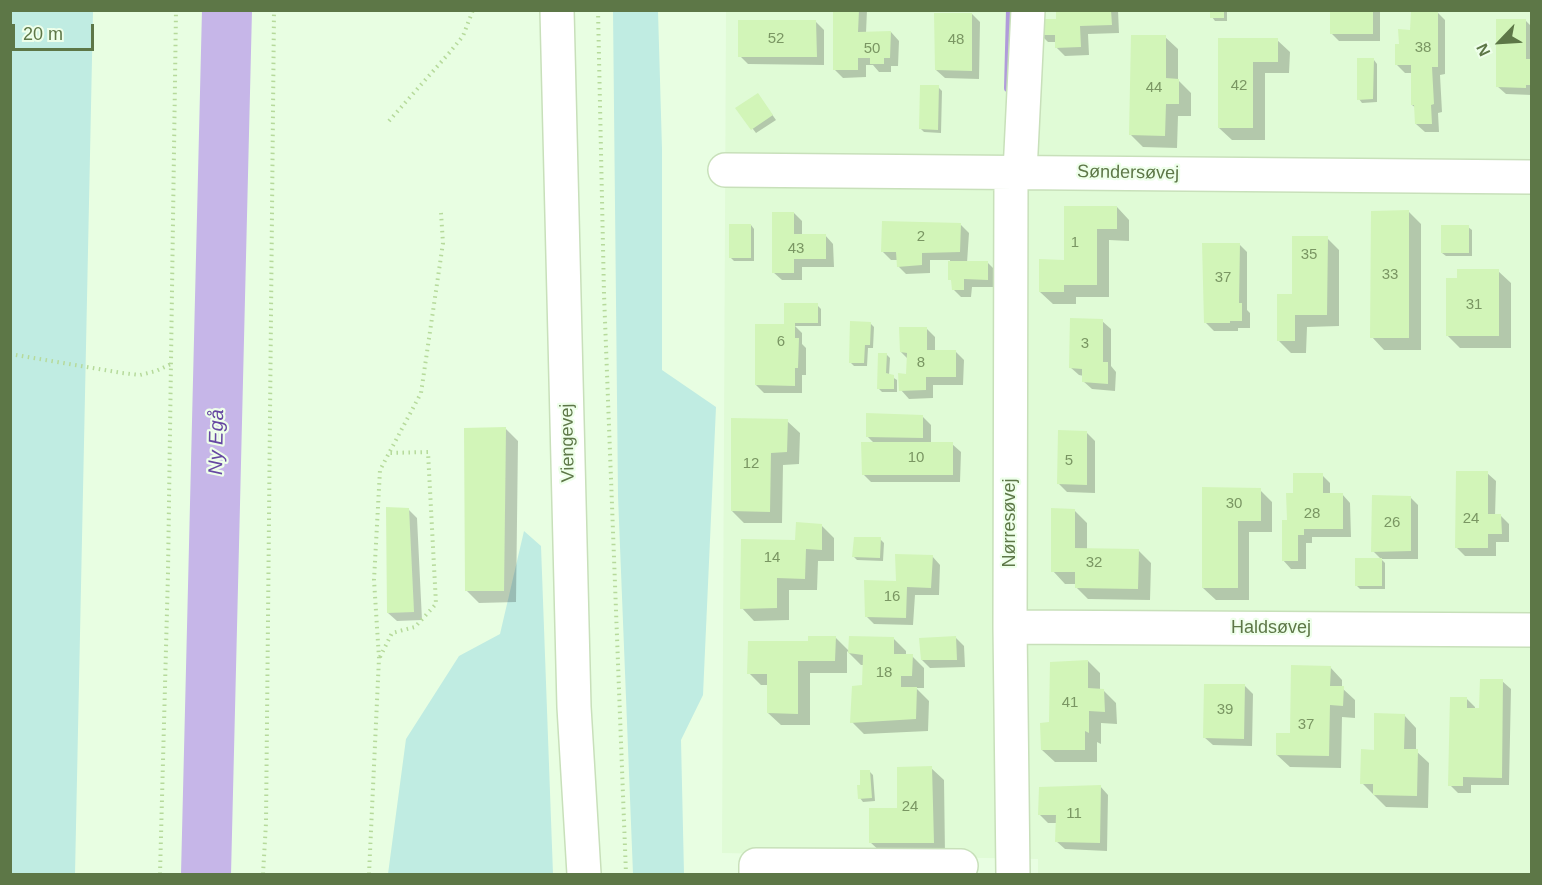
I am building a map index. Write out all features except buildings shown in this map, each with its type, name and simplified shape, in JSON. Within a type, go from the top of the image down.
[{"type":"street","name":"Viengevej","points":[[557,10],[574,707],[584,874]]},
{"type":"street","name":"Nørresøvej","points":[[1013,874],[1010,627],[1015,172],[1028,10]]},
{"type":"street","name":"Søndersøvej","points":[[725,170],[1532,177]]},
{"type":"street","name":"Haldsøvej","points":[[1010,627],[1532,630]]},
{"type":"street","points":[[756,874],[756,865],[961,866]]},
{"type":"path","points":[[160,874],[168,573],[176,10]]},
{"type":"path","points":[[263,874],[266,812],[274,10]]},
{"type":"path","points":[[389,120],[463,36],[473,10]]},
{"type":"path","points":[[598,10],[604,294],[626,874]]},
{"type":"path","points":[[369,874],[379,658],[374,580],[380,470],[421,393],[443,243],[441,213]]},
{"type":"path","points":[[10,354],[140,375],[171,364]]},
{"type":"path","points":[[379,658],[392,633],[415,627],[436,604],[428,452],[389,453]]},
{"type":"shaded area","points":[[10,11],[93,11],[75,874],[11,874]]},
{"type":"shaded area","points":[[613,11],[658,11],[662,149],[662,370],[716,407],[703,695],[681,740],[684,874],[633,874],[618,496]]},
{"type":"shaded area","points":[[726,11],[1531,11],[1531,874],[1038,874],[1038,859],[722,853]]},
{"type":"shaded area","points":[[524,531],[541,546],[553,874],[388,874],[406,739],[459,656],[500,634]]},
{"type":"waterway","name":"Ny Egå","points":[[206,874],[227,10]]},
{"type":"waterway","points":[[1008,88],[1010,10]]}]
